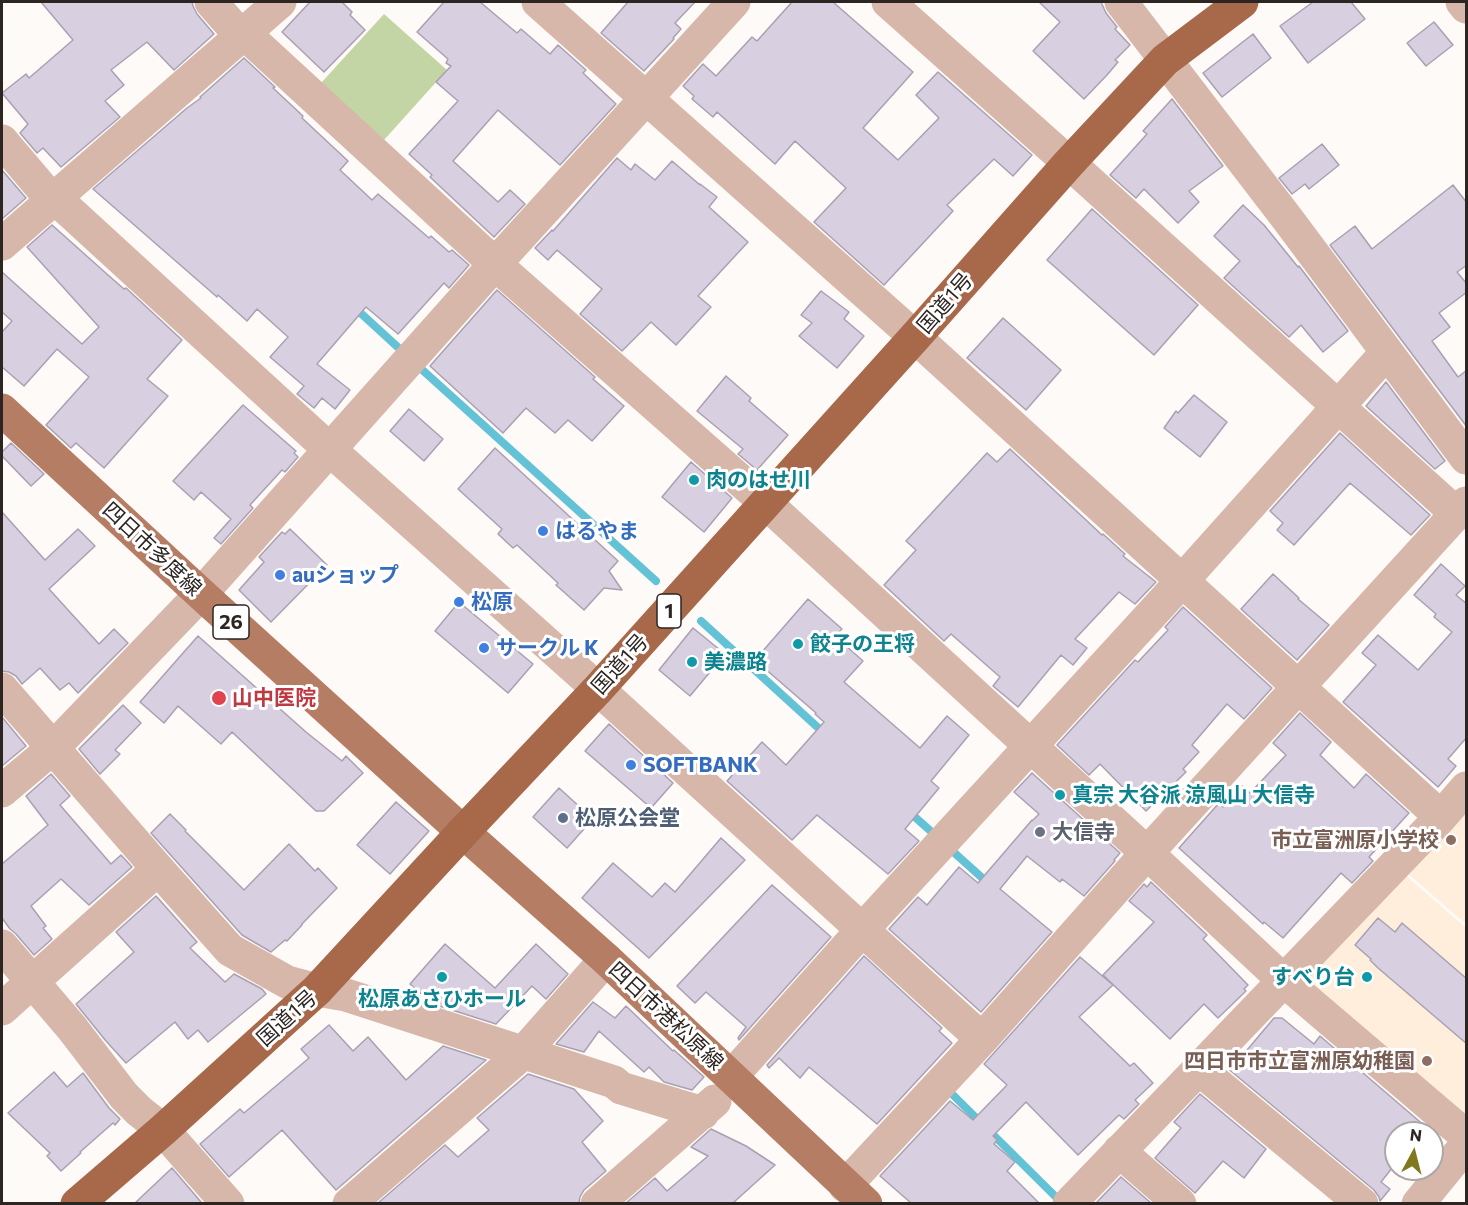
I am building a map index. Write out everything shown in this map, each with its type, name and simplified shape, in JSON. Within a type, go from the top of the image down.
[{"type":"highway","name":"国道1号","points":[[77,1203],[163,1130],[317,990],[598,689],[1069,162],[1165,60],[1242,2]]},
{"type":"main road","name":"四日市多度線","points":[[2,410],[463,832]]},
{"type":"main road","name":"四日市港松原線","points":[[463,832],[606,959],[733,1079],[850,1196]]},
{"type":"street","points":[[211,2],[242,34],[495,264],[766,503],[1283,980],[1467,1136]]},
{"type":"street","points":[[2,244],[280,2]]},
{"type":"street","points":[[538,2],[915,337],[1441,817]]},
{"type":"street","points":[[2,791],[53,748],[201,594],[495,264],[734,2]]},
{"type":"street","points":[[850,1196],[982,1038],[1147,853],[1462,508],[1339,407],[1069,162],[888,2]]},
{"type":"street","points":[[1121,2],[1467,458]]},
{"type":"street","points":[[1462,2],[1467,8]]},
{"type":"street","points":[[2,141],[54,199],[982,1038]]},
{"type":"street","points":[[597,1203],[703,1113],[863,929],[1182,581],[1387,352]]},
{"type":"street","points":[[2,689],[230,950],[287,982],[317,990],[346,994],[614,1082],[621,1088],[703,1113]]},
{"type":"street","points":[[1071,1201],[1467,788]]},
{"type":"street","points":[[2,1009],[158,869]]},
{"type":"street","points":[[2,946],[72,1028],[124,1096],[139,1112],[163,1130],[228,1203]]},
{"type":"street","points":[[349,1203],[523,1053],[606,959]]},
{"type":"street","points":[[1199,1069],[1362,1203]]},
{"type":"street","points":[[1418,1203],[1467,1145]]},
{"type":"street","points":[[1119,1150],[1180,1203]]},
{"type":"shaded area","name":"市立富洲原小学校","points":[[1466,807],[1466,924],[1406,872]]},
{"type":"shaded area","name":"四日市市立富洲原幼稚園","points":[[1404,874],[1466,928],[1466,1126],[1305,977]]},
{"type":"green space","points":[[384,14],[447,70],[384,140],[321,83]]},
{"type":"building","points":[[41,2],[192,2],[197,14],[214,34],[174,70],[147,42],[111,70],[124,85],[105,101],[120,117],[61,167],[43,148],[37,153],[20,133],[28,124],[2,93],[26,74],[29,78],[73,40]]},
{"type":"building","points":[[310,2],[342,2],[352,12],[350,15],[365,30],[324,72],[282,32]]},
{"type":"building","points":[[444,2],[480,2],[517,33],[521,29],[550,54],[558,45],[586,70],[583,73],[616,104],[560,165],[498,110],[453,161],[498,202],[510,190],[525,204],[494,237],[409,154],[458,101],[436,82],[451,66],[446,63],[448,59],[417,32]]},
{"type":"building","points":[[628,2],[695,2],[675,23],[681,29],[674,39],[644,71],[601,33]]},
{"type":"building","points":[[792,2],[833,2],[913,72],[863,128],[898,160],[939,118],[916,95],[938,72],[1032,155],[1013,176],[994,159],[947,205],[953,211],[884,285],[814,222],[846,188],[795,141],[775,164],[717,112],[713,117],[692,99],[694,96],[683,86],[703,64],[716,76],[752,37],[757,41]]},
{"type":"building","points":[[1039,2],[1101,2],[1117,27],[1115,29],[1130,45],[1115,60],[1118,62],[1107,75],[1084,99],[1033,51],[1060,22]]},
{"type":"building","points":[[1313,2],[1351,2],[1365,19],[1308,63],[1280,26]]},
{"type":"building","points":[[1434,22],[1453,45],[1426,66],[1407,43]]},
{"type":"building","points":[[1253,34],[1271,58],[1222,97],[1203,73]]},
{"type":"building","points":[[244,58],[275,87],[273,88],[303,116],[302,118],[348,161],[340,170],[372,200],[378,194],[429,238],[431,236],[449,252],[452,250],[469,265],[449,288],[444,283],[398,334],[366,307],[317,364],[350,390],[335,409],[322,398],[314,408],[297,394],[304,386],[270,357],[288,337],[257,309],[247,321],[93,189],[201,98]]},
{"type":"building","points":[[1172,99],[1223,166],[1189,191],[1199,202],[1178,223],[1144,189],[1136,198],[1110,175],[1147,134],[1143,131]]},
{"type":"building","points":[[1322,144],[1339,165],[1309,189],[1305,184],[1292,194],[1279,178]]},
{"type":"building","points":[[617,158],[631,170],[635,164],[655,180],[672,161],[717,197],[709,207],[748,242],[698,296],[711,307],[676,345],[651,322],[622,351],[580,314],[602,289],[557,250],[548,260],[535,248],[553,231]]},
{"type":"building","points":[[2,170],[26,198],[2,219]]},
{"type":"building","points":[[1453,185],[1467,203],[1467,265],[1457,272],[1467,284],[1467,292],[1439,313],[1450,327],[1432,341],[1458,377],[1467,370],[1467,427],[1330,245],[1355,226],[1372,249]]},
{"type":"building","points":[[1243,205],[1264,225],[1299,266],[1348,331],[1323,352],[1301,325],[1289,337],[1224,278],[1240,261],[1214,236]]},
{"type":"building","points":[[1092,209],[1198,305],[1154,355],[1047,260]]},
{"type":"building","points":[[52,225],[124,289],[126,288],[182,340],[147,379],[168,396],[104,468],[76,443],[71,448],[46,425],[89,377],[57,349],[24,386],[2,367],[2,332],[12,321],[2,312],[2,272],[82,344],[99,327],[27,247]]},
{"type":"building","points":[[497,290],[595,377],[593,379],[624,406],[592,441],[568,420],[555,433],[526,408],[503,433],[430,366]]},
{"type":"building","points":[[821,291],[849,312],[844,319],[864,336],[837,368],[799,336],[812,323],[801,315]]},
{"type":"building","points":[[1003,318],[1061,370],[1026,410],[967,358]]},
{"type":"building","points":[[726,376],[751,398],[749,401],[788,435],[757,470],[738,454],[743,449],[697,411]]},
{"type":"building","points":[[1386,382],[1445,461],[1435,469],[1366,406]]},
{"type":"building","points":[[1194,395],[1227,422],[1200,457],[1164,428],[1176,411],[1178,413]]},
{"type":"building","points":[[243,405],[296,451],[294,453],[298,457],[285,472],[282,470],[250,505],[253,508],[221,544],[214,538],[231,519],[201,492],[194,500],[173,481]]},
{"type":"building","points":[[409,409],[443,439],[424,461],[390,431]]},
{"type":"building","points":[[1340,433],[1430,515],[1411,535],[1350,483],[1294,545],[1277,530],[1283,523],[1270,511]]},
{"type":"building","points":[[11,443],[44,474],[31,486],[2,456],[2,452]]},
{"type":"building","name":"はるやま","points":[[495,448],[618,561],[609,571],[622,590],[604,588],[584,610],[517,545],[513,548],[498,534],[502,529],[458,489]]},
{"type":"building","points":[[1010,449],[1125,554],[1123,556],[1156,582],[1135,604],[1119,592],[1075,639],[1087,648],[1073,665],[1061,655],[1018,707],[993,686],[1000,677],[951,634],[944,641],[884,585],[916,550],[906,541],[987,453],[997,462]]},
{"type":"building","name":"肉のはせ川","points":[[691,462],[732,498],[704,532],[662,497]]},
{"type":"building","points":[[2,512],[45,560],[78,529],[95,546],[49,589],[99,644],[114,629],[128,643],[78,693],[69,683],[60,690],[40,668],[22,684],[16,676],[2,671]]},
{"type":"building","name":"auショップ","points":[[290,529],[327,565],[271,622],[239,590],[264,562],[259,557],[282,532],[285,534]]},
{"type":"building","points":[[1441,564],[1465,586],[1456,595],[1467,604],[1467,737],[1448,759],[1456,766],[1438,787],[1343,702],[1376,665],[1362,653],[1378,635],[1418,670],[1452,632],[1434,617],[1436,614],[1414,595]]},
{"type":"building","points":[[1273,574],[1329,625],[1297,660],[1241,609]]},
{"type":"building","points":[[808,599],[842,629],[835,636],[863,661],[844,682],[920,748],[947,716],[969,735],[931,781],[939,788],[905,829],[919,841],[888,874],[817,815],[792,840],[727,781],[762,742],[786,765],[824,722],[755,660]]},
{"type":"building","name":"サークル K","points":[[459,602],[533,664],[508,693],[435,631]]},
{"type":"building","points":[[1183,607],[1272,688],[1244,719],[1227,704],[1192,745],[1199,752],[1183,769],[1186,772],[1146,811],[1100,764],[1089,775],[1057,745],[1135,660],[1138,662],[1168,630],[1165,627]]},
{"type":"building","name":"美濃路","points":[[693,628],[725,654],[690,696],[659,670]]},
{"type":"building","points":[[198,636],[306,732],[342,761],[346,756],[363,773],[324,811],[316,811],[232,732],[221,744],[178,706],[164,723],[140,702]]},
{"type":"building","points":[[123,705],[141,723],[115,750],[120,754],[100,774],[79,749]]},
{"type":"building","points":[[1300,713],[1331,742],[1320,755],[1354,788],[1366,774],[1409,813],[1369,857],[1373,861],[1352,883],[1341,873],[1283,938],[1264,922],[1263,924],[1179,848],[1219,803],[1223,807],[1242,786],[1250,793],[1286,755],[1273,743]]},
{"type":"building","points":[[2,717],[26,746],[2,766]]},
{"type":"building","name":"SOFTBANK","points":[[609,724],[673,783],[651,808],[585,751]]},
{"type":"building","points":[[1032,773],[1120,853],[1084,896],[1062,879],[1060,882],[1027,856],[1000,889],[1052,932],[981,1012],[889,929],[918,897],[927,905],[959,867],[978,883],[1039,814],[1014,792]]},
{"type":"building","points":[[51,774],[70,796],[60,805],[111,864],[121,855],[132,867],[89,905],[61,879],[31,906],[46,926],[43,928],[52,939],[34,955],[2,918],[2,864],[48,825],[26,796]]},
{"type":"building","name":"松原公会堂","points":[[559,788],[593,819],[567,848],[533,817]]},
{"type":"building","points":[[396,802],[429,831],[390,874],[357,845]]},
{"type":"building","points":[[170,814],[244,890],[289,844],[315,871],[318,868],[337,888],[287,941],[285,940],[271,952],[242,935],[151,833]]},
{"type":"building","points":[[721,838],[745,860],[649,958],[582,898],[613,863],[652,897],[665,883],[675,892]]},
{"type":"building","points":[[1151,882],[1207,935],[1203,939],[1248,985],[1244,989],[1246,991],[1218,1018],[1204,1004],[1170,1039],[1103,975],[1154,922],[1129,901],[1144,884],[1147,887]]},
{"type":"building","points":[[772,885],[831,937],[739,1040],[738,1038],[746,1027],[706,992],[695,1003],[677,986]]},
{"type":"building","points":[[156,896],[197,942],[190,948],[225,982],[234,974],[262,989],[266,994],[208,1042],[198,1030],[188,1039],[175,1022],[126,1063],[76,1004],[134,952],[116,932]]},
{"type":"building","points":[[1378,918],[1395,932],[1402,923],[1467,979],[1467,1044],[1378,968],[1355,945]]},
{"type":"building","points":[[445,944],[495,988],[536,944],[568,974],[546,999],[532,986],[496,1024],[433,1004],[410,984]]},
{"type":"building","points":[[864,956],[942,1028],[939,1031],[952,1043],[877,1124],[809,1067],[800,1078],[779,1058],[769,1068],[767,1065]]},
{"type":"building","points":[[1080,957],[1113,985],[1079,1017],[1130,1066],[1134,1063],[1153,1083],[1135,1100],[1139,1104],[1124,1119],[1119,1115],[1078,1155],[1026,1102],[993,1136],[997,1140],[994,1144],[1015,1162],[1007,1171],[1039,1203],[911,1203],[880,1176],[950,1101],[973,1120],[1007,1085],[984,1064]]},
{"type":"building","points":[[593,1002],[615,1018],[626,1006],[704,1077],[692,1090],[664,1082],[649,1067],[644,1072],[599,1031],[584,1052],[556,1044]]},
{"type":"building","points":[[1274,1018],[1282,1018],[1314,1044],[1320,1036],[1419,1121],[1384,1121],[1384,1178],[1381,1182],[1390,1189],[1380,1201],[1374,1190],[1226,1067],[1239,1054],[1242,1056]]},
{"type":"building","points":[[329,1025],[353,1051],[368,1037],[406,1080],[443,1046],[486,1060],[336,1190],[282,1130],[229,1177],[200,1144],[240,1109],[244,1113],[309,1058],[301,1049]]},
{"type":"building","points":[[54,1072],[67,1087],[83,1073],[120,1119],[61,1171],[47,1156],[50,1153],[8,1113]]},
{"type":"building","points":[[528,1074],[574,1089],[603,1121],[582,1142],[606,1171],[584,1190],[579,1203],[378,1203],[445,1145],[458,1157],[489,1130],[477,1118]]},
{"type":"building","points":[[1200,1094],[1266,1149],[1244,1178],[1223,1161],[1195,1193],[1155,1158],[1181,1128],[1174,1122]]},
{"type":"building","points":[[711,1129],[746,1146],[775,1165],[733,1203],[626,1203],[655,1178],[667,1191],[708,1156],[691,1147]]},
{"type":"building","points":[[172,1168],[200,1203],[135,1203]]},
{"type":"building","points":[[1121,1177],[1151,1203],[1096,1203]]},
{"type":"waterway","points":[[354,307],[402,351]]},
{"type":"waterway","points":[[418,366],[656,581]]},
{"type":"waterway","points":[[701,621],[825,734]]},
{"type":"waterway","points":[[907,810],[934,834]]},
{"type":"waterway","points":[[949,848],[989,884]]},
{"type":"waterway","points":[[948,1090],[1063,1204]]},
{"type":"place","name":"肉のはせ川","points":[[694,480]]},
{"type":"place","name":"はるやま","points":[[543,531]]},
{"type":"place","name":"auショップ","points":[[280,575]]},
{"type":"place","name":"松原","points":[[459,602]]},
{"type":"place","name":"餃子の王将","points":[[798,644]]},
{"type":"place","name":"サークル K","points":[[484,648]]},
{"type":"place","name":"美濃路","points":[[692,662]]},
{"type":"place","name":"山中医院","points":[[219,698]]},
{"type":"place","name":"SOFTBANK","points":[[631,765]]},
{"type":"place","name":"真宗 大谷派 涼風山 大信寺","points":[[1060,795]]},
{"type":"place","name":"松原公会堂","points":[[563,818]]},
{"type":"place","name":"大信寺","points":[[1040,832]]},
{"type":"place","name":"市立富洲原小学校","points":[[1451,840]]},
{"type":"place","name":"松原あさひホール","points":[[442,977]]},
{"type":"place","name":"すべり台","points":[[1367,977]]},
{"type":"place","name":"四日市市立富洲原幼稚園","points":[[1427,1061]]}]
